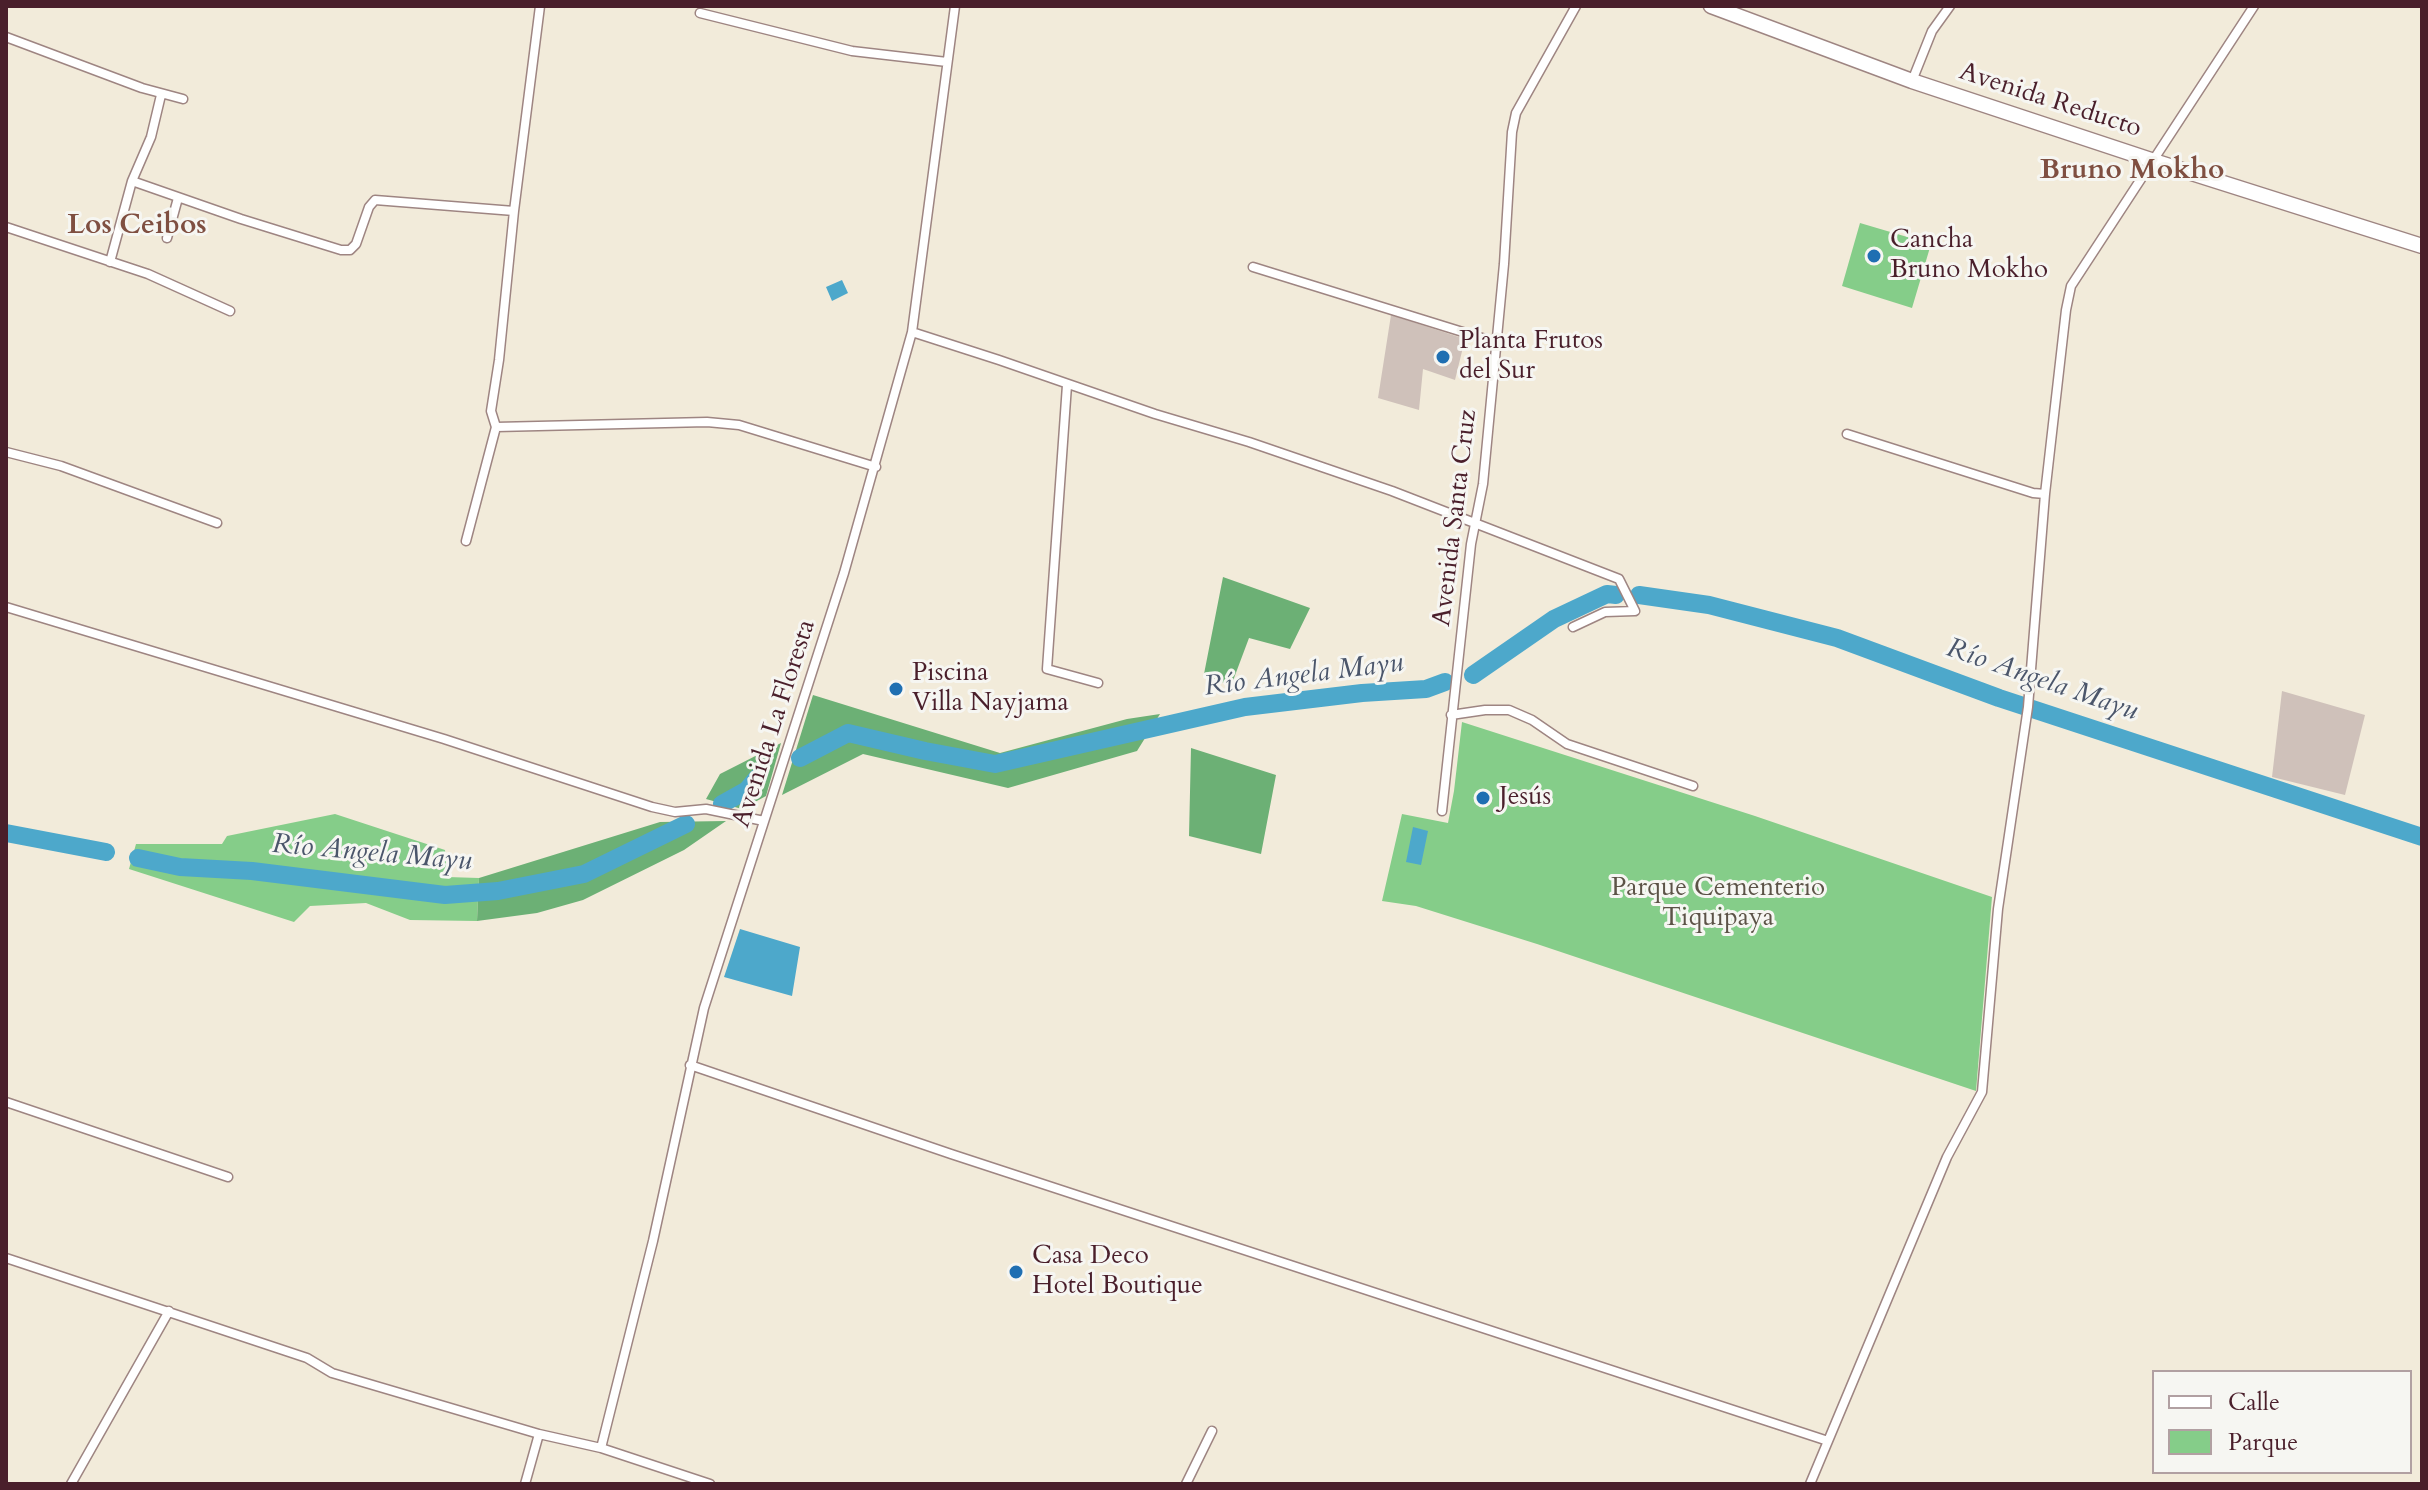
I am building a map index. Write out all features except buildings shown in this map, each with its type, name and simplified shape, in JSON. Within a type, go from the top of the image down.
[{"type":"main road","name":"Avenida Reducto","points":[[1711,6],[1912,81],[2422,246]]},
{"type":"street","points":[[466,541],[496,427],[491,411],[540,6]]},
{"type":"street","name":"Avenida La Floresta","points":[[601,1448],[653,1241],[704,1008],[876,467],[912,332],[955,6]]},
{"type":"street","name":"Avenida Santa Cruz","points":[[1442,811],[1471,544],[1483,484],[1504,264],[1512,132],[1516,113],[1576,6]]},
{"type":"street","points":[[1912,81],[1932,31],[1950,6]]},
{"type":"street","points":[[1810,1484],[1947,1157],[1982,1092],[2000,893],[2028,707],[2045,494],[2071,286],[2254,6]]},
{"type":"street","points":[[700,13],[852,51],[947,62]]},
{"type":"street","points":[[6,37],[161,95],[183,99]]},
{"type":"street","points":[[110,262],[132,181],[151,137],[161,95]]},
{"type":"street","points":[[132,181],[341,250],[350,250],[356,244],[369,207],[375,200],[514,211]]},
{"type":"street","points":[[167,238],[178,198]]},
{"type":"street","points":[[6,227],[148,274],[230,311]]},
{"type":"street","points":[[1253,267],[1495,342]]},
{"type":"street","points":[[912,332],[1392,491],[1619,579],[1635,611],[1605,612],[1573,627]]},
{"type":"street","points":[[1067,385],[1047,669],[1098,683]]},
{"type":"street","points":[[496,427],[707,422],[739,425],[876,467]]},
{"type":"street","points":[[1847,434],[2033,493],[2045,494]]},
{"type":"street","points":[[6,452],[61,466],[217,523]]},
{"type":"street","points":[[6,607],[444,739],[652,807],[675,812],[706,809],[764,821]]},
{"type":"street","points":[[1451,715],[1509,710],[1532,720],[1567,744],[1693,786]]},
{"type":"street","points":[[690,1065],[966,1159],[1828,1441]]},
{"type":"street","points":[[6,1102],[228,1177]]},
{"type":"street","points":[[6,1258],[307,1358],[332,1373],[539,1434],[601,1448],[710,1484]]},
{"type":"street","points":[[71,1484],[169,1311]]},
{"type":"street","points":[[1186,1484],[1212,1431]]},
{"type":"street","points":[[525,1484],[539,1434]]},
{"type":"shaded area","points":[[1391,315],[1465,339],[1455,380],[1423,369],[1419,410],[1378,398]]},
{"type":"shaded area","points":[[2282,691],[2365,715],[2345,795],[2272,777]]},
{"type":"green space","points":[[1860,223],[1931,244],[1912,308],[1842,286]]},
{"type":"green space","points":[[1223,577],[1310,608],[1290,649],[1249,638],[1231,686],[1204,674]]},
{"type":"green space","points":[[813,695],[1000,753],[1127,719],[1160,714],[1137,751],[1008,788],[863,754],[782,795]]},
{"type":"green space","name":"Parque Cementerio Tiquipaya","points":[[1462,722],[1755,816],[1992,897],[1976,1091],[1537,944],[1416,906],[1382,901],[1402,814],[1448,823]]},
{"type":"green space","points":[[781,743],[766,796],[742,809],[706,799],[720,774]]},
{"type":"green space","points":[[1191,748],[1276,775],[1261,854],[1189,836]]},
{"type":"green space","points":[[335,814],[445,850],[447,877],[479,878],[477,921],[410,920],[366,903],[310,906],[294,922],[129,869],[136,844],[222,844],[227,836]]},
{"type":"green space","points":[[726,821],[684,850],[583,900],[537,913],[477,921],[479,878],[660,822]]},
{"type":"water","points":[[842,280],[848,293],[832,301],[826,287]]},
{"type":"water","points":[[1413,827],[1428,831],[1421,865],[1406,862]]},
{"type":"water","points":[[740,929],[800,947],[792,996],[724,977]]},
{"type":"waterway","name":"Río Angela Mayu","points":[[1473,675],[1554,619],[1607,594],[1616,595]]},
{"type":"waterway","name":"Río Angela Mayu","points":[[1639,595],[1709,605],[1837,638],[1999,698],[2422,837]]},
{"type":"waterway","name":"Río Angela Mayu","points":[[800,758],[848,733],[995,764],[1245,707],[1426,689],[1445,682]]},
{"type":"waterway","name":"Río Angela Mayu","points":[[722,804],[747,790],[757,778]]},
{"type":"waterway","name":"Río Angela Mayu","points":[[138,858],[180,867],[252,871],[445,895],[498,891],[584,874],[686,824]]},
{"type":"waterway","name":"Río Angela Mayu","points":[[6,833],[106,852]]},
{"type":"place","name":"Cancha Bruno Mokho","points":[[1874,256]]},
{"type":"place","name":"Planta Frutos del Sur","points":[[1443,357]]},
{"type":"place","name":"Piscina Villa Nayjama","points":[[896,689]]},
{"type":"place","name":"Jesús","points":[[1483,798]]},
{"type":"place","name":"Casa Deco Hotel Boutique","points":[[1016,1272]]},
{"type":"district","name":"Bruno Mokho","points":[[2132,172]]},
{"type":"district","name":"Los Ceibos","points":[[137,227]]}]
